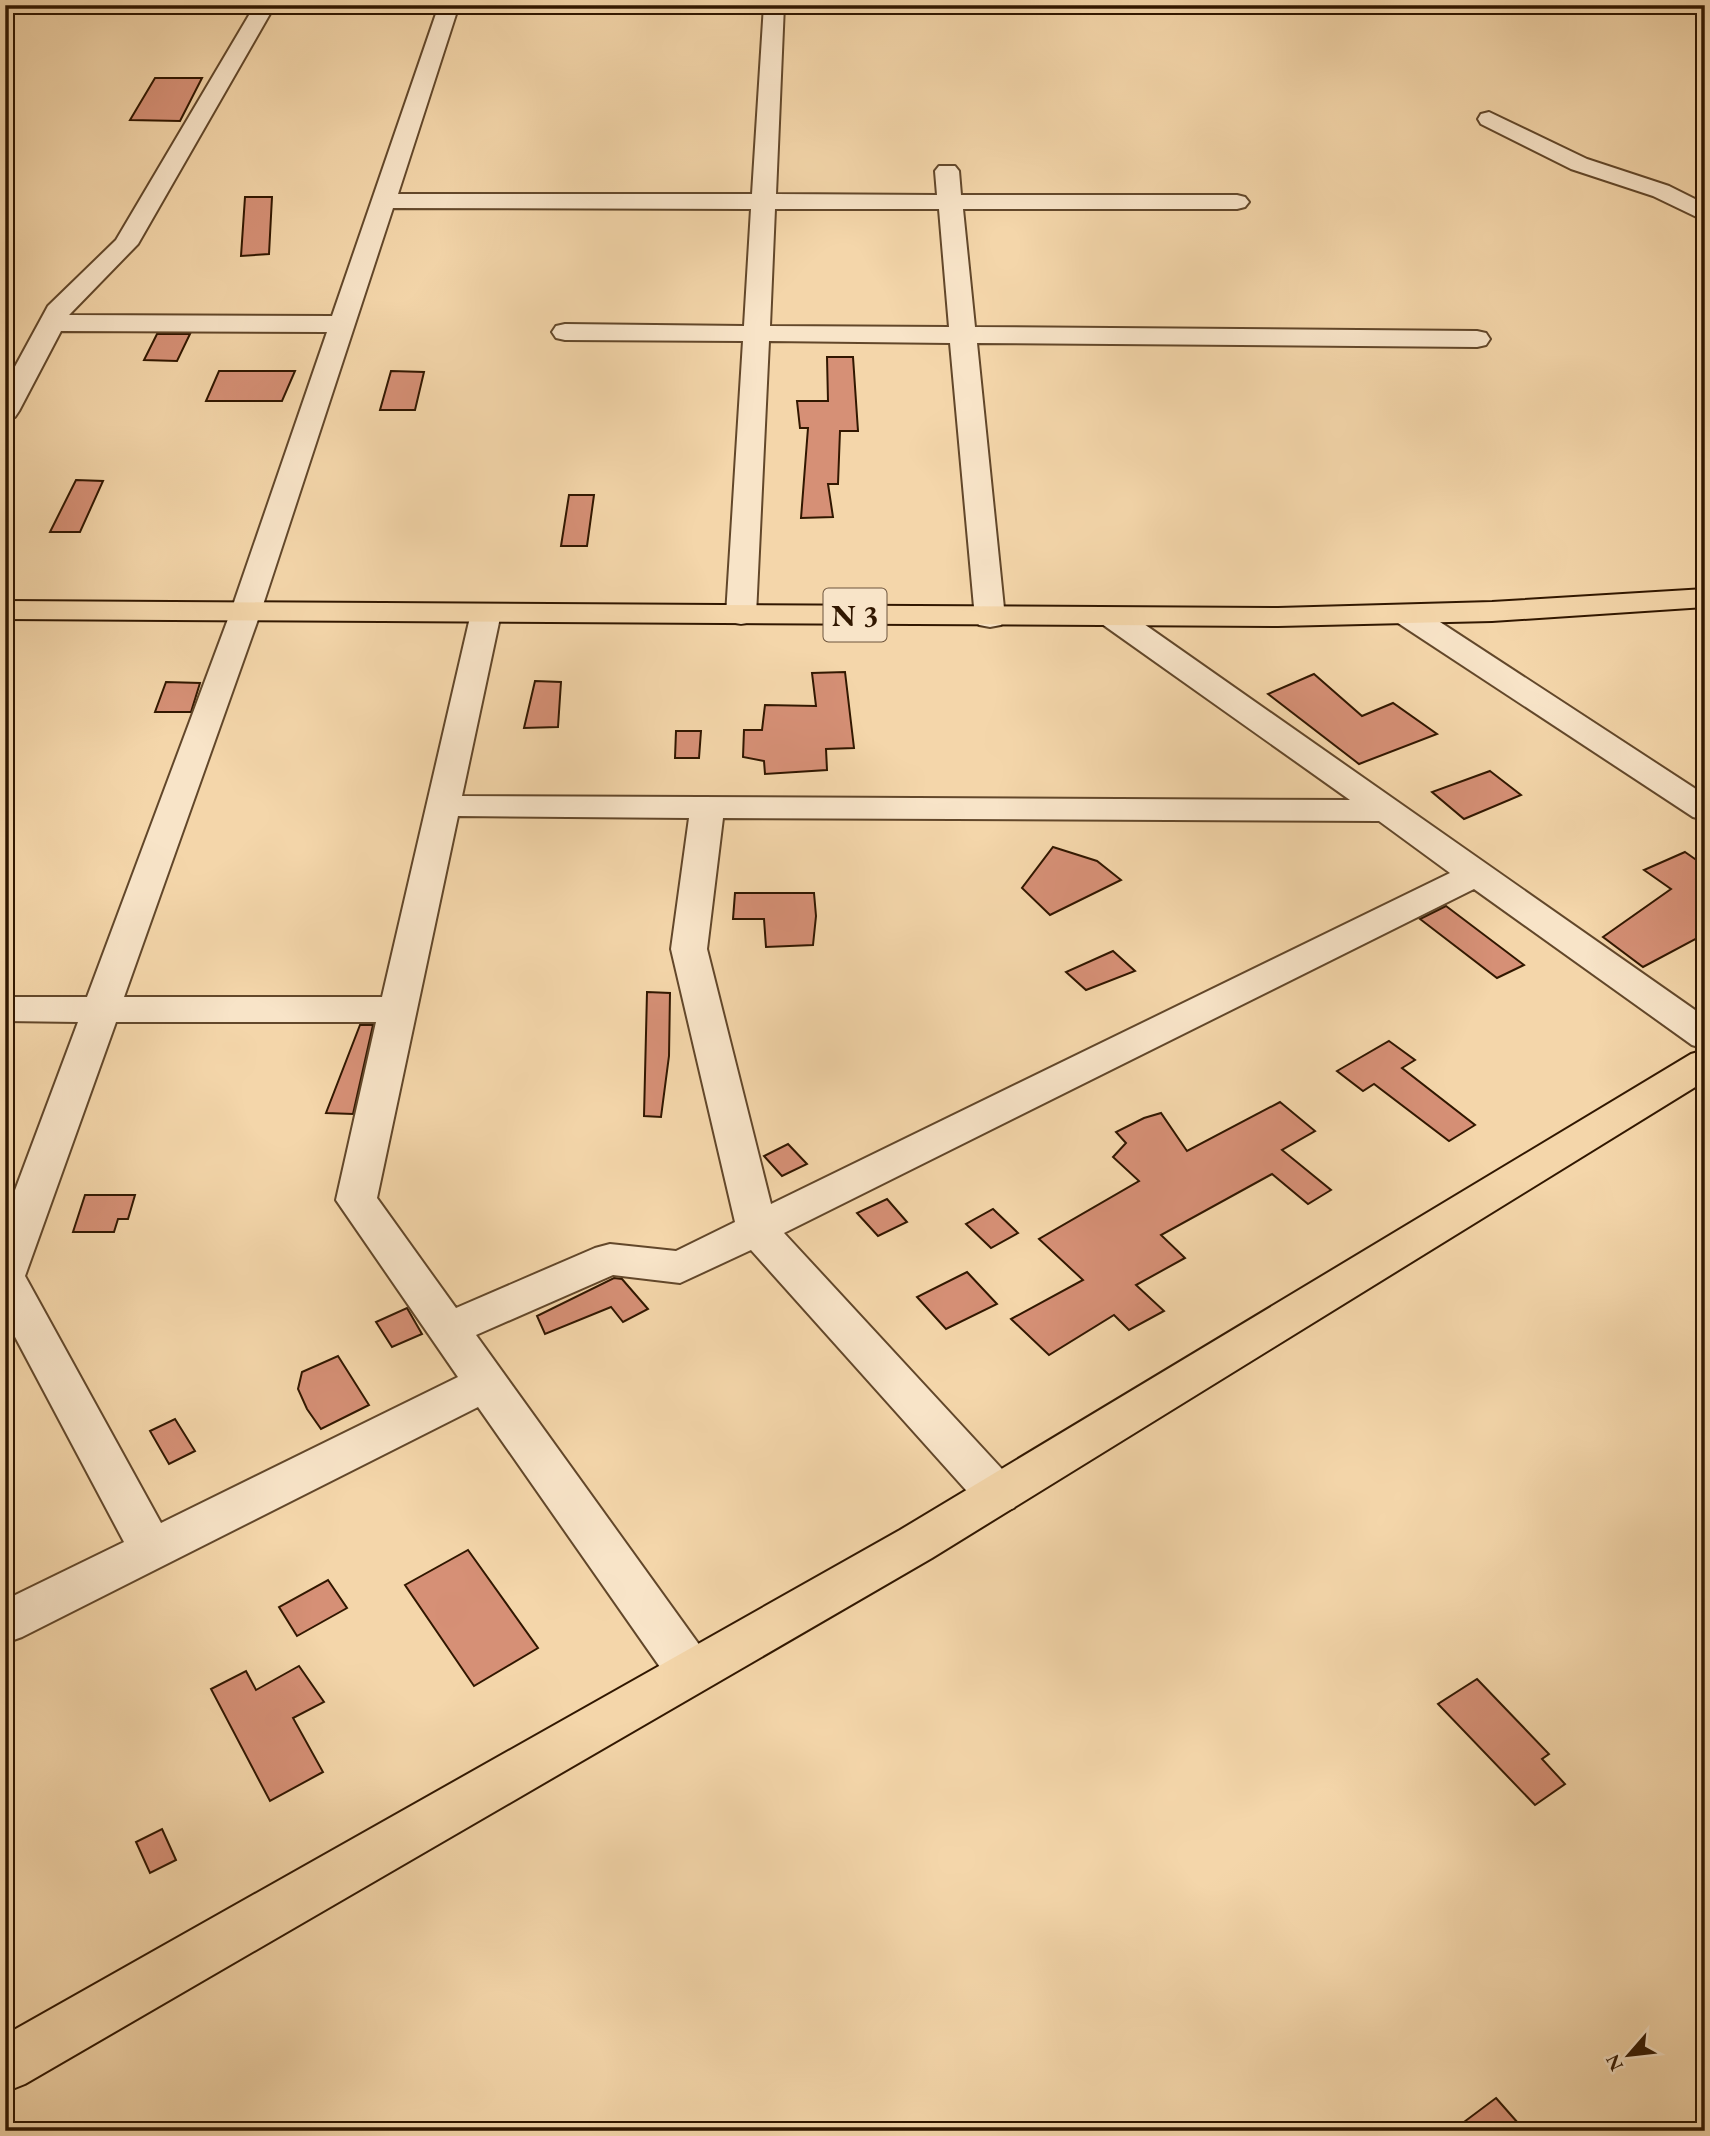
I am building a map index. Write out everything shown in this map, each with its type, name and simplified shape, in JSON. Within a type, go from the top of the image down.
[{"type":"main road","name":"N 3","points":[[5,610],[990,618],[1406,614],[1541,609],[1705,598]]},
{"type":"main road","points":[[5,2065],[916,1544],[1705,1063]]},
{"type":"street","points":[[5,411],[61,306],[126,244],[265,5]]},
{"type":"street","points":[[152,1550],[5,1276],[246,611],[449,5]]},
{"type":"street","points":[[741,615],[774,5]]},
{"type":"street","points":[[1489,118],[1579,164],[1661,191],[1705,214]]},
{"type":"street","points":[[947,171],[990,618]]},
{"type":"street","points":[[384,201],[1237,202]]},
{"type":"street","points":[[52,323],[343,324]]},
{"type":"street","points":[[565,332],[1478,339]]},
{"type":"street","points":[[486,613],[356,1200],[691,1672]]},
{"type":"street","points":[[1406,614],[1705,810]]},
{"type":"street","points":[[1113,617],[1705,1037]]},
{"type":"street","points":[[443,806],[1387,811]]},
{"type":"street","points":[[707,807],[689,949],[757,1230],[998,1494]]},
{"type":"street","points":[[448,1329],[610,1259],[680,1267],[1476,874]]},
{"type":"street","points":[[5,1009],[398,1010]]},
{"type":"street","points":[[5,1623],[486,1383]]},
{"type":"building","points":[[155,78],[202,78],[180,121],[130,120]]},
{"type":"building","points":[[245,197],[272,197],[269,254],[241,256]]},
{"type":"building","points":[[157,334],[190,334],[177,361],[144,360]]},
{"type":"building","points":[[827,357],[853,357],[858,431],[840,431],[838,484],[828,484],[833,517],[801,518],[808,428],[800,428],[797,401],[828,401]]},
{"type":"building","points":[[219,371],[295,371],[282,401],[206,401]]},
{"type":"building","points":[[391,371],[424,372],[415,410],[380,410]]},
{"type":"building","points":[[76,480],[103,481],[80,532],[50,532]]},
{"type":"building","points":[[569,495],[594,495],[587,546],[561,546]]},
{"type":"building","points":[[845,672],[854,748],[826,749],[827,770],[765,774],[764,761],[743,757],[744,730],[762,730],[765,705],[816,706],[812,673]]},
{"type":"building","points":[[1314,674],[1362,716],[1393,703],[1437,734],[1359,764],[1268,694]]},
{"type":"building","points":[[535,681],[561,682],[558,727],[524,728]]},
{"type":"building","points":[[166,682],[200,683],[191,712],[155,712]]},
{"type":"building","points":[[676,731],[701,731],[699,758],[675,758]]},
{"type":"building","points":[[1490,771],[1521,795],[1464,819],[1432,792]]},
{"type":"building","points":[[1053,847],[1097,861],[1121,880],[1050,915],[1022,888]]},
{"type":"building","points":[[1685,852],[1705,866],[1705,934],[1643,967],[1603,937],[1671,889],[1644,870]]},
{"type":"building","points":[[735,893],[814,893],[816,916],[813,945],[766,947],[764,919],[733,919]]},
{"type":"building","points":[[1446,906],[1524,965],[1497,978],[1420,919]]},
{"type":"building","points":[[1113,951],[1135,971],[1086,990],[1066,972]]},
{"type":"building","points":[[647,992],[670,993],[669,1056],[661,1117],[644,1116]]},
{"type":"building","points":[[360,1025],[373,1025],[353,1114],[326,1113]]},
{"type":"building","points":[[1389,1041],[1415,1060],[1402,1068],[1475,1125],[1449,1141],[1374,1084],[1363,1091],[1337,1071]]},
{"type":"building","points":[[1280,1102],[1315,1131],[1282,1150],[1331,1190],[1308,1204],[1272,1174],[1161,1235],[1185,1258],[1136,1285],[1164,1311],[1129,1330],[1114,1315],[1049,1355],[1011,1319],[1083,1280],[1039,1239],[1139,1181],[1113,1157],[1126,1143],[1116,1132],[1161,1113],[1187,1151]]},
{"type":"building","points":[[788,1144],[807,1164],[782,1176],[764,1156]]},
{"type":"building","points":[[85,1195],[135,1195],[128,1219],[118,1219],[114,1232],[73,1232]]},
{"type":"building","points":[[887,1199],[907,1222],[878,1236],[857,1213]]},
{"type":"building","points":[[993,1209],[1018,1233],[991,1248],[966,1224]]},
{"type":"building","points":[[967,1272],[997,1304],[946,1329],[917,1297]]},
{"type":"building","points":[[614,1278],[622,1279],[648,1309],[623,1322],[611,1307],[545,1334],[537,1316]]},
{"type":"building","points":[[407,1308],[422,1334],[392,1347],[376,1322]]},
{"type":"building","points":[[338,1356],[369,1405],[321,1429],[307,1409],[298,1389],[302,1372]]},
{"type":"building","points":[[175,1419],[195,1451],[169,1464],[150,1431]]},
{"type":"building","points":[[468,1550],[538,1648],[474,1686],[405,1585]]},
{"type":"building","points":[[328,1580],[347,1608],[297,1636],[279,1607]]},
{"type":"building","points":[[299,1666],[324,1702],[293,1718],[323,1772],[270,1801],[211,1689],[246,1671],[256,1690]]},
{"type":"building","points":[[1477,1679],[1549,1754],[1542,1759],[1565,1784],[1535,1805],[1438,1704]]},
{"type":"building","points":[[162,1829],[176,1860],[150,1873],[136,1842]]},
{"type":"building","points":[[1496,2098],[1525,2131],[1452,2131]]}]
